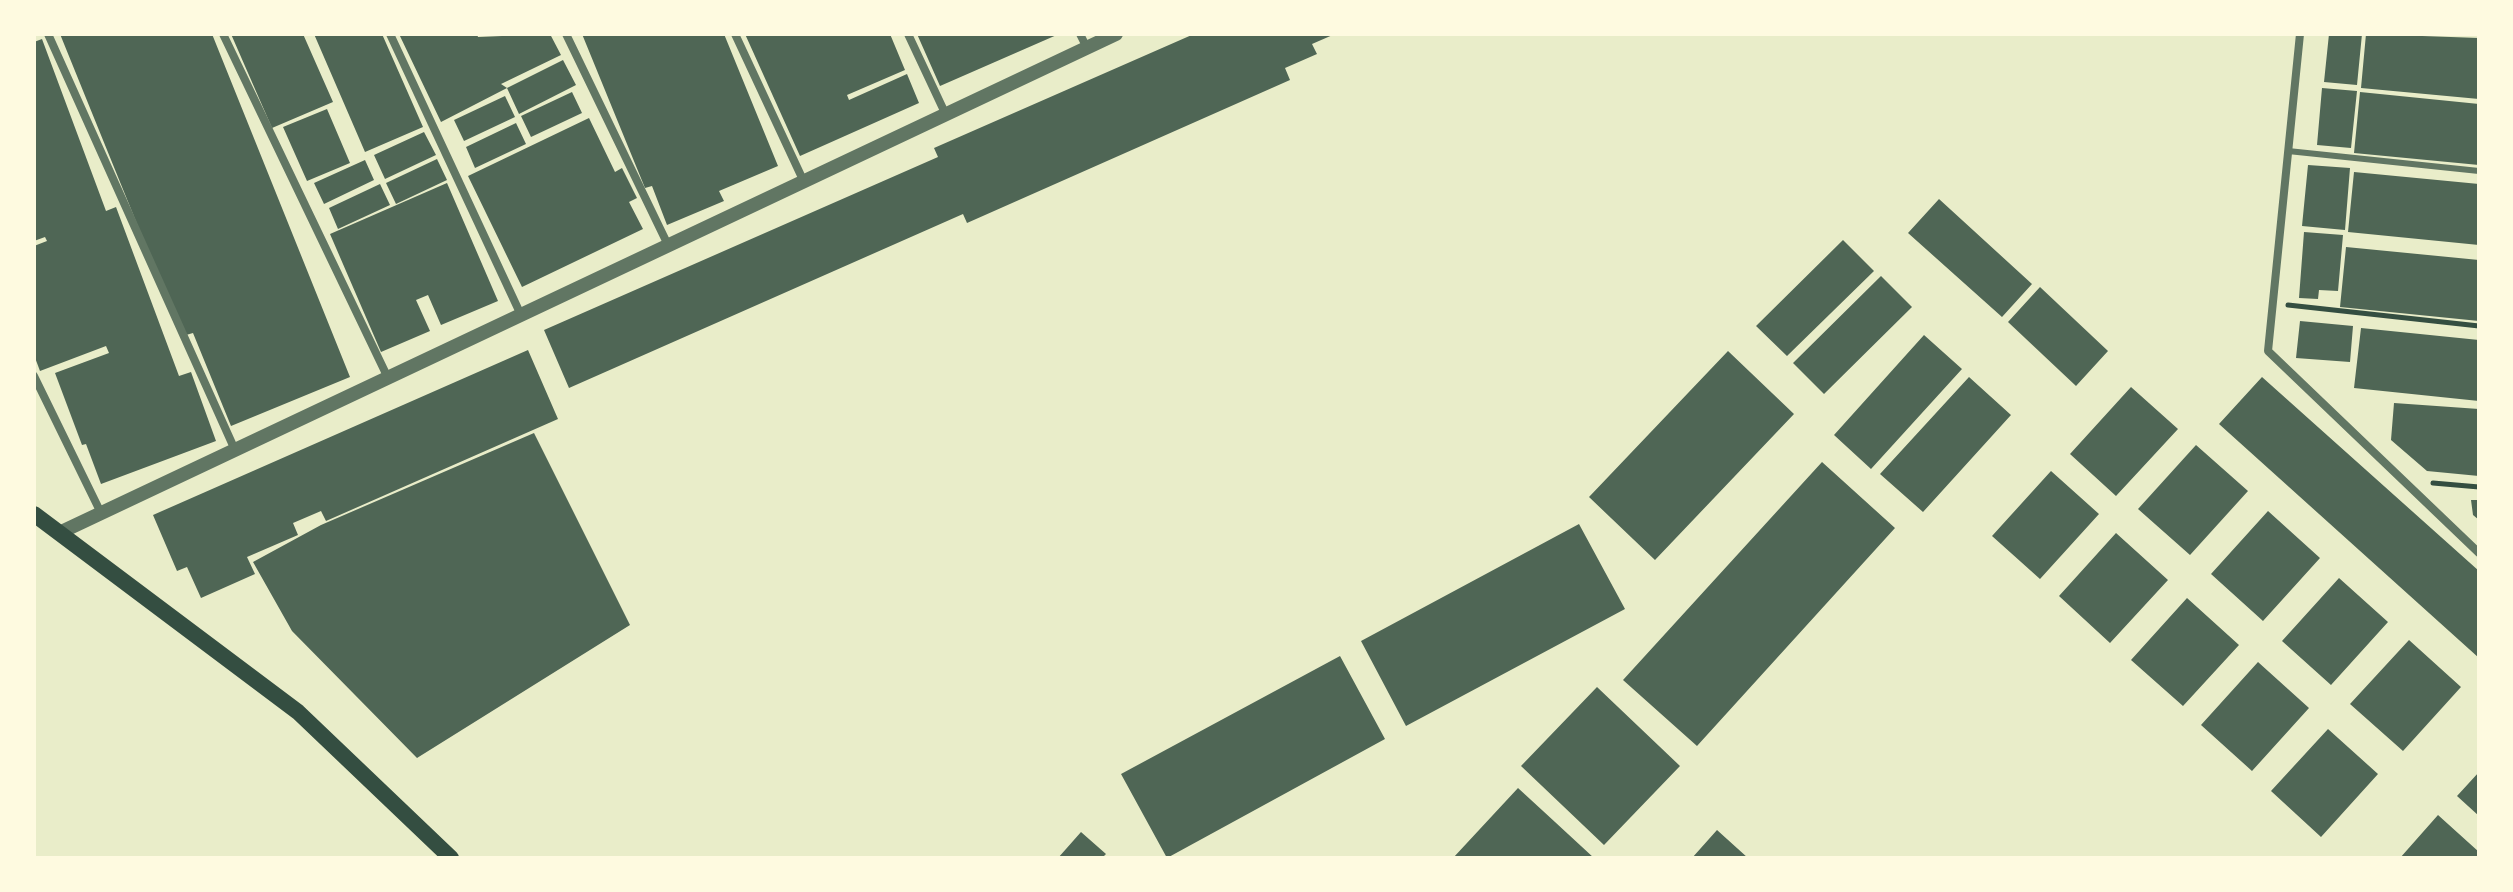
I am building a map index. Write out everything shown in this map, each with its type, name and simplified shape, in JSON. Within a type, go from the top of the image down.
[{"type":"main road","points":[[34,514],[298,712],[451,858]]},
{"type":"street","points":[[48,34],[235,450]]},
{"type":"street","points":[[223,34],[388,378]]},
{"type":"street","points":[[390,34],[521,315]]},
{"type":"street","points":[[566,34],[668,245]]},
{"type":"street","points":[[735,34],[804,182]]},
{"type":"street","points":[[908,34],[946,115]]},
{"type":"street","points":[[59,533],[946,115],[1084,41],[1116,34]]},
{"type":"street","points":[[2300,34],[2268,351],[2479,553]]},
{"type":"street","points":[[34,376],[101,513]]},
{"type":"lane","points":[[2288,151],[2479,171]]},
{"type":"path","points":[[2271,303],[2479,326]]},
{"type":"path","points":[[2400,479],[2479,487]]},
{"type":"building","points":[[60,34],[212,34],[350,377],[231,426],[193,333],[186,335],[150,256]]},
{"type":"building","points":[[231,34],[303,34],[333,102],[272,128]]},
{"type":"building","points":[[314,34],[382,34],[423,127],[365,152]]},
{"type":"building","points":[[399,34],[477,34],[478,37],[550,34],[561,55],[501,84],[507,88],[441,122]]},
{"type":"building","points":[[582,34],[724,34],[778,166],[719,191],[724,201],[667,225],[652,186],[645,188]]},
{"type":"building","points":[[745,34],[890,34],[905,70],[847,95],[849,100],[907,74],[919,103],[800,156]]},
{"type":"building","points":[[917,34],[1059,34],[940,86]]},
{"type":"building","points":[[1194,34],[1335,34],[1312,44],[1317,54],[1285,68],[1290,80],[967,223],[963,214],[569,388],[544,330],[938,157],[934,148]]},
{"type":"building","points":[[2329,34],[2362,34],[2357,85],[2324,82]]},
{"type":"building","points":[[2366,34],[2479,38],[2479,99],[2361,88]]},
{"type":"building","points":[[42,39],[106,211],[116,207],[179,376],[191,372],[216,441],[101,484],[86,444],[82,445],[55,373],[109,353],[106,346],[40,371],[34,355],[34,246],[47,241],[45,237],[34,241],[34,42]]},
{"type":"building","points":[[563,60],[576,85],[519,114],[507,88]]},
{"type":"building","points":[[2322,88],[2357,91],[2351,148],[2317,145]]},
{"type":"building","points":[[572,92],[582,113],[531,137],[521,116]]},
{"type":"building","points":[[2360,92],[2479,104],[2479,165],[2354,153]]},
{"type":"building","points":[[505,96],[515,117],[464,141],[454,120]]},
{"type":"building","points":[[327,109],[350,163],[307,181],[283,127]]},
{"type":"building","points":[[589,118],[615,172],[622,168],[637,198],[629,202],[643,229],[522,287],[468,176]]},
{"type":"building","points":[[516,123],[526,144],[475,168],[466,147]]},
{"type":"building","points":[[424,132],[436,155],[385,179],[374,155]]},
{"type":"building","points":[[437,159],[447,180],[396,204],[386,183]]},
{"type":"building","points":[[365,160],[374,180],[324,204],[314,183]]},
{"type":"building","points":[[2308,165],[2350,168],[2345,230],[2302,226]]},
{"type":"building","points":[[2354,172],[2479,184],[2479,245],[2348,232]]},
{"type":"building","points":[[447,183],[498,301],[441,325],[428,295],[416,300],[430,331],[381,352],[330,234]]},
{"type":"building","points":[[380,184],[390,205],[338,229],[329,208]]},
{"type":"building","points":[[1939,199],[2032,284],[2002,317],[1908,233]]},
{"type":"building","points":[[2304,232],[2343,235],[2338,291],[2319,290],[2318,299],[2299,298]]},
{"type":"building","points":[[1843,240],[1874,271],[1787,356],[1756,326]]},
{"type":"building","points":[[2346,247],[2479,260],[2479,321],[2340,307]]},
{"type":"building","points":[[1881,276],[1912,307],[1824,394],[1793,363]]},
{"type":"building","points":[[2040,287],[2108,351],[2076,386],[2008,322]]},
{"type":"building","points":[[2300,321],[2353,326],[2350,362],[2296,358]]},
{"type":"building","points":[[2361,328],[2479,340],[2479,401],[2354,388]]},
{"type":"building","points":[[1924,335],[1962,369],[1871,469],[1834,435]]},
{"type":"building","points":[[528,350],[558,419],[326,521],[321,511],[293,523],[298,535],[247,557],[255,574],[201,598],[187,567],[177,571],[153,515]]},
{"type":"building","points":[[1728,351],[1794,414],[1655,560],[1589,497]]},
{"type":"building","points":[[1969,377],[2011,415],[1923,512],[1880,474]]},
{"type":"building","points":[[2262,377],[2479,571],[2479,658],[2219,424]]},
{"type":"building","points":[[2131,387],[2178,429],[2116,496],[2070,454]]},
{"type":"building","points":[[2394,403],[2479,409],[2479,476],[2427,471],[2391,440]]},
{"type":"building","points":[[534,433],[630,625],[417,758],[292,631],[253,562],[321,525]]},
{"type":"building","points":[[2196,445],[2248,491],[2190,555],[2138,509]]},
{"type":"building","points":[[1822,462],[1895,528],[1697,746],[1623,680]]},
{"type":"building","points":[[2051,471],[2099,514],[2040,579],[1992,536]]},
{"type":"building","points":[[2471,500],[2479,500],[2479,520],[2473,515]]},
{"type":"building","points":[[2268,511],[2320,558],[2263,621],[2211,574]]},
{"type":"building","points":[[1579,524],[1625,609],[1406,726],[1361,641]]},
{"type":"building","points":[[2116,533],[2168,580],[2110,643],[2059,596]]},
{"type":"building","points":[[2339,578],[2388,622],[2331,685],[2282,641]]},
{"type":"building","points":[[2187,598],[2239,645],[2183,706],[2131,660]]},
{"type":"building","points":[[2409,640],[2461,687],[2403,751],[2350,704]]},
{"type":"building","points":[[1340,656],[1385,739],[1167,858],[1121,774]]},
{"type":"building","points":[[2258,662],[2309,708],[2252,771],[2201,725]]},
{"type":"building","points":[[1597,687],[1680,766],[1604,845],[1521,766]]},
{"type":"building","points":[[2328,729],[2378,774],[2321,837],[2271,791]]},
{"type":"building","points":[[2479,772],[2479,816],[2457,796]]},
{"type":"building","points":[[1518,788],[1555,822],[1594,858],[1453,858]]},
{"type":"building","points":[[2438,815],[2479,852],[2479,858],[2400,858]]},
{"type":"building","points":[[1717,830],[1748,858],[1692,858]]},
{"type":"building","points":[[1081,832],[1106,854],[1102,858],[1058,858]]}]
